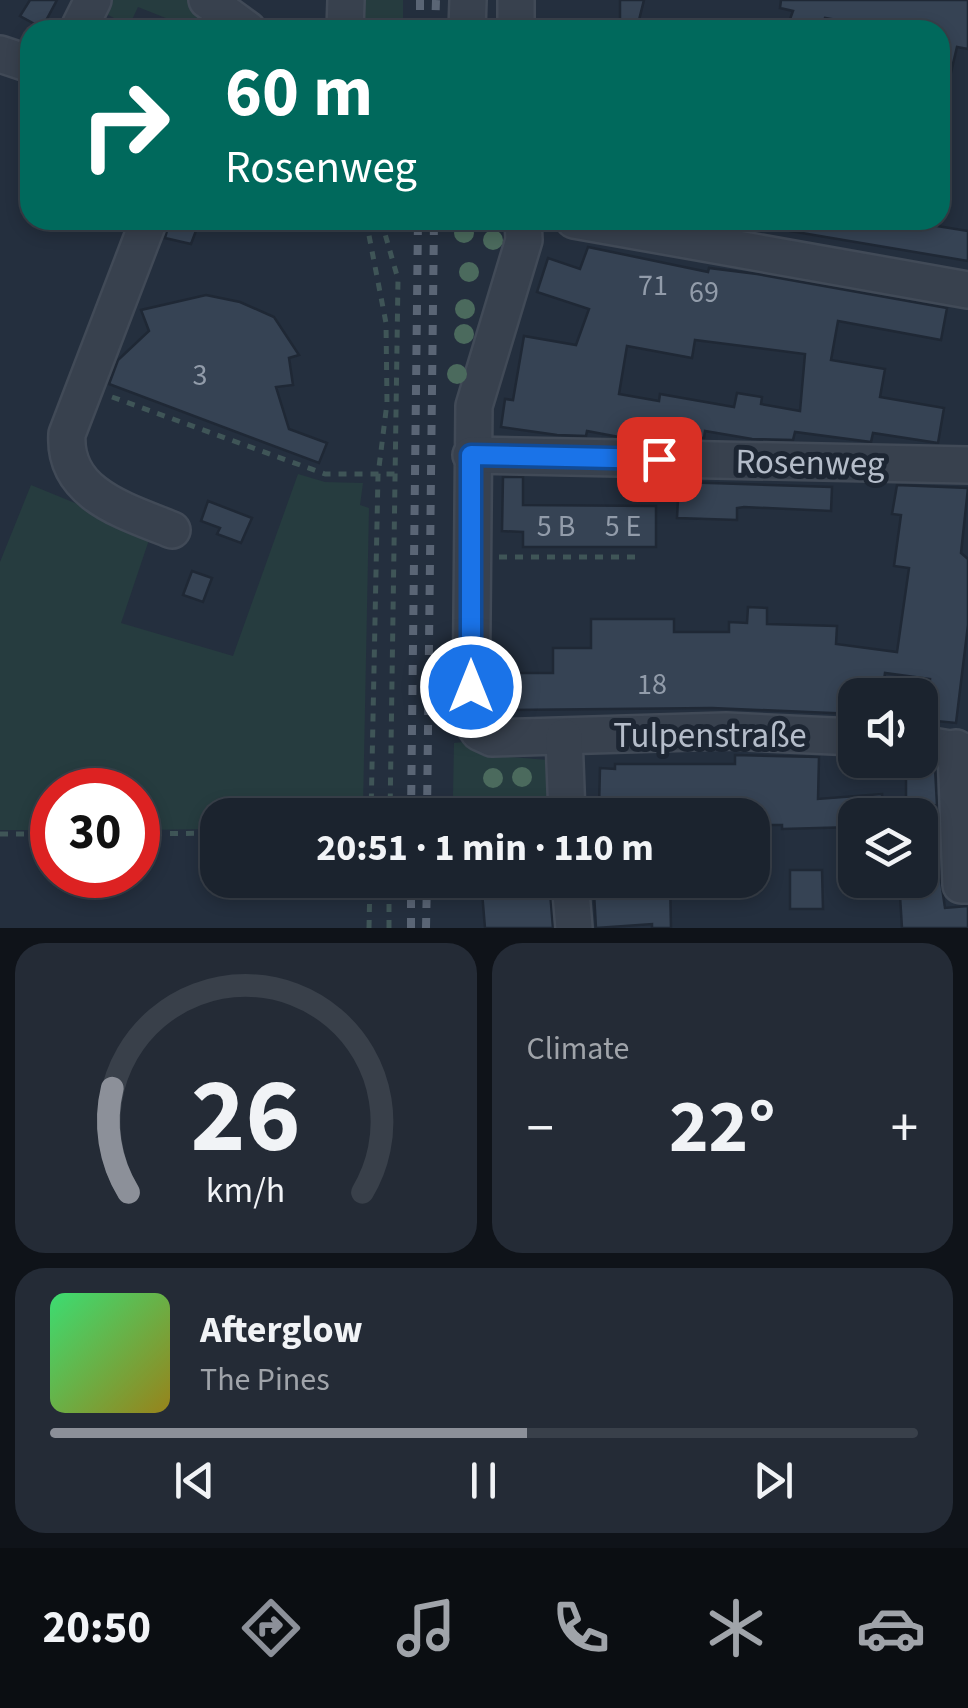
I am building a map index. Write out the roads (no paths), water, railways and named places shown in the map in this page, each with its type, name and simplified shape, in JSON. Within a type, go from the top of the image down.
[{"type":"street","points":[[207,0],[234,20]]},
{"type":"street","points":[[145,230],[67,434],[66,455],[71,470],[99,497],[172,530]]},
{"type":"street","name":"Tulpenstraße","points":[[524,230],[524,240],[474,406],[471,720],[479,732],[492,738],[726,731],[838,736]]},
{"type":"street","points":[[630,230],[968,290]]},
{"type":"street","name":"Rosenweg","points":[[471,455],[968,465]]},
{"type":"street","points":[[564,737],[566,798]]},
{"type":"street","points":[[962,750],[960,885],[968,884]]},
{"type":"street","points":[[572,898],[574,928]]},
{"type":"railway","points":[[420,0],[420,20]]},
{"type":"railway","points":[[435,20],[436,0]]},
{"type":"railway","points":[[411,798],[418,230]]},
{"type":"railway","points":[[427,798],[434,230]]},
{"type":"railway","points":[[411,898],[411,928]]},
{"type":"railway","points":[[426,928],[427,898]]}]
